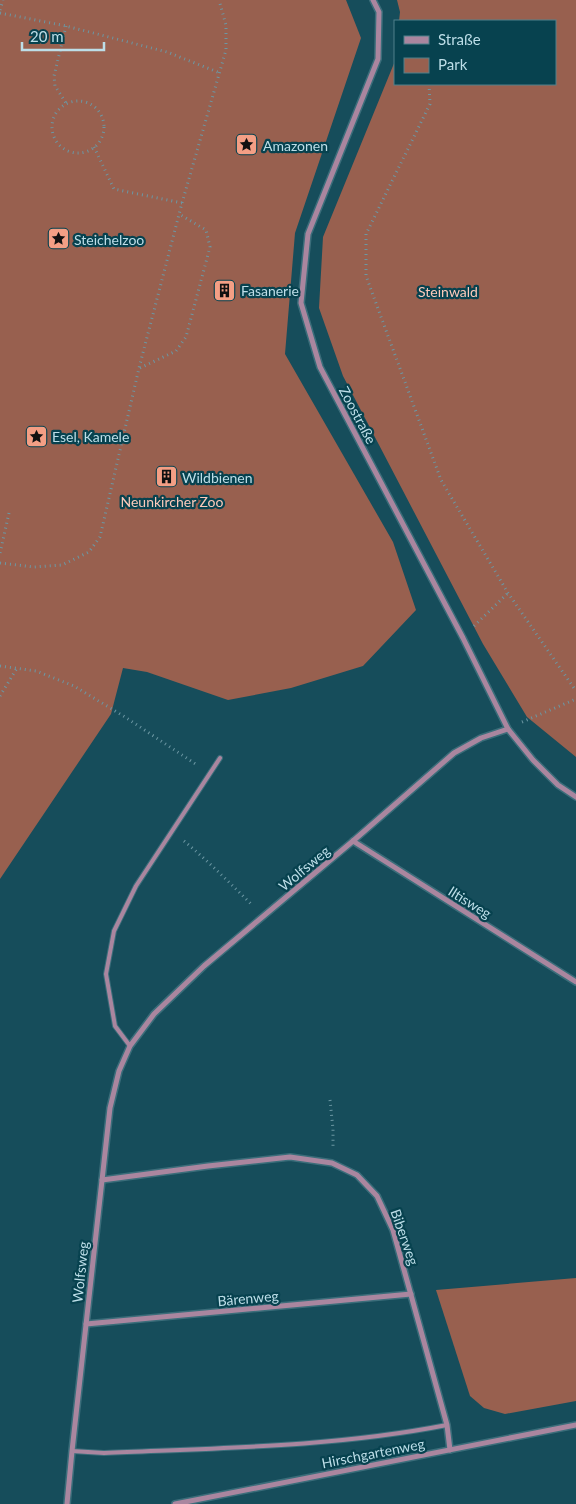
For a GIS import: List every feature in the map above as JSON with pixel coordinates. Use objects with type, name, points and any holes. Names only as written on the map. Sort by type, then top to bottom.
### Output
[{"type":"street","name":"Zoostraße","points":[[373,0],[379,12],[378,59],[308,234],[301,303],[320,367],[463,638],[508,729],[533,760],[576,798]]},
{"type":"street","name":"Wolfsweg","points":[[67,1504],[110,1108],[119,1071],[130,1046],[154,1014],[204,966],[454,753],[481,738],[508,729]]},
{"type":"street","name":"Iltisweg","points":[[353,841],[576,982]]},
{"type":"street","name":"Biberweg","points":[[102,1180],[290,1157],[332,1162],[356,1175],[377,1196],[393,1230],[447,1425],[450,1450]]},
{"type":"street","name":"Bärenweg","points":[[86,1324],[412,1294]]},
{"type":"street","name":"Hirschgartenweg","points":[[175,1504],[576,1426]]},
{"type":"lane","points":[[130,1046],[115,1026],[106,974],[114,931],[136,886],[220,758]]},
{"type":"lane","name":"Hirschgartenweg","points":[[72,1451],[104,1453],[304,1444],[409,1432],[447,1425]]},
{"type":"path","points":[[0,10],[3,0]]},
{"type":"path","points":[[0,563],[34,567],[62,565],[89,552],[100,537],[139,368],[182,203],[226,50],[226,25],[219,0]]},
{"type":"path","points":[[0,13],[66,26],[167,52],[220,73]]},
{"type":"path","points":[[66,26],[54,76],[55,86],[66,103]]},
{"type":"path","points":[[429,85],[430,104],[366,234],[366,276],[442,480],[508,593],[576,692]]},
{"type":"path","points":[[76,100],[88,102],[98,109],[104,126],[103,134],[94,147],[77,153],[69,152],[61,147],[55,140],[52,131],[52,121],[59,108],[66,103],[76,100]]},
{"type":"path","points":[[94,147],[114,189],[182,203]]},
{"type":"path","points":[[139,368],[176,351],[186,337],[210,247],[206,230],[179,214]]},
{"type":"path","points":[[0,553],[9,513]]},
{"type":"path","points":[[463,638],[508,593]]},
{"type":"path","points":[[0,666],[36,671],[74,686],[126,717],[210,774]]},
{"type":"path","points":[[0,696],[16,668]]},
{"type":"path","points":[[508,729],[576,699]]},
{"type":"path","points":[[172,831],[219,872],[262,916]]},
{"type":"path","points":[[330,1100],[333,1128],[332,1162]]},
{"type":"green space","name":"Neunkircher Zoo","points":[[0,0],[346,0],[361,38],[295,233],[285,354],[393,542],[416,610],[363,666],[291,688],[228,700],[147,672],[123,668],[111,714],[0,879]]},
{"type":"green space","name":"Steinwald","points":[[397,0],[576,0],[576,757],[527,717],[483,644],[343,376],[319,308],[323,237],[394,63],[394,85],[556,85],[556,20],[399,20],[400,12]]},
{"type":"green space","points":[[576,1278],[576,1401],[505,1414],[484,1408],[470,1396],[436,1290]]},
{"type":"place","name":"Amazonen","points":[[247,145]]},
{"type":"place","name":"Steichelzoo","points":[[58,239]]},
{"type":"place","name":"Fasanerie","points":[[225,290]]},
{"type":"place","name":"Esel, Kamele","points":[[36,436]]},
{"type":"place","name":"Wildbienen","points":[[166,477]]}]
